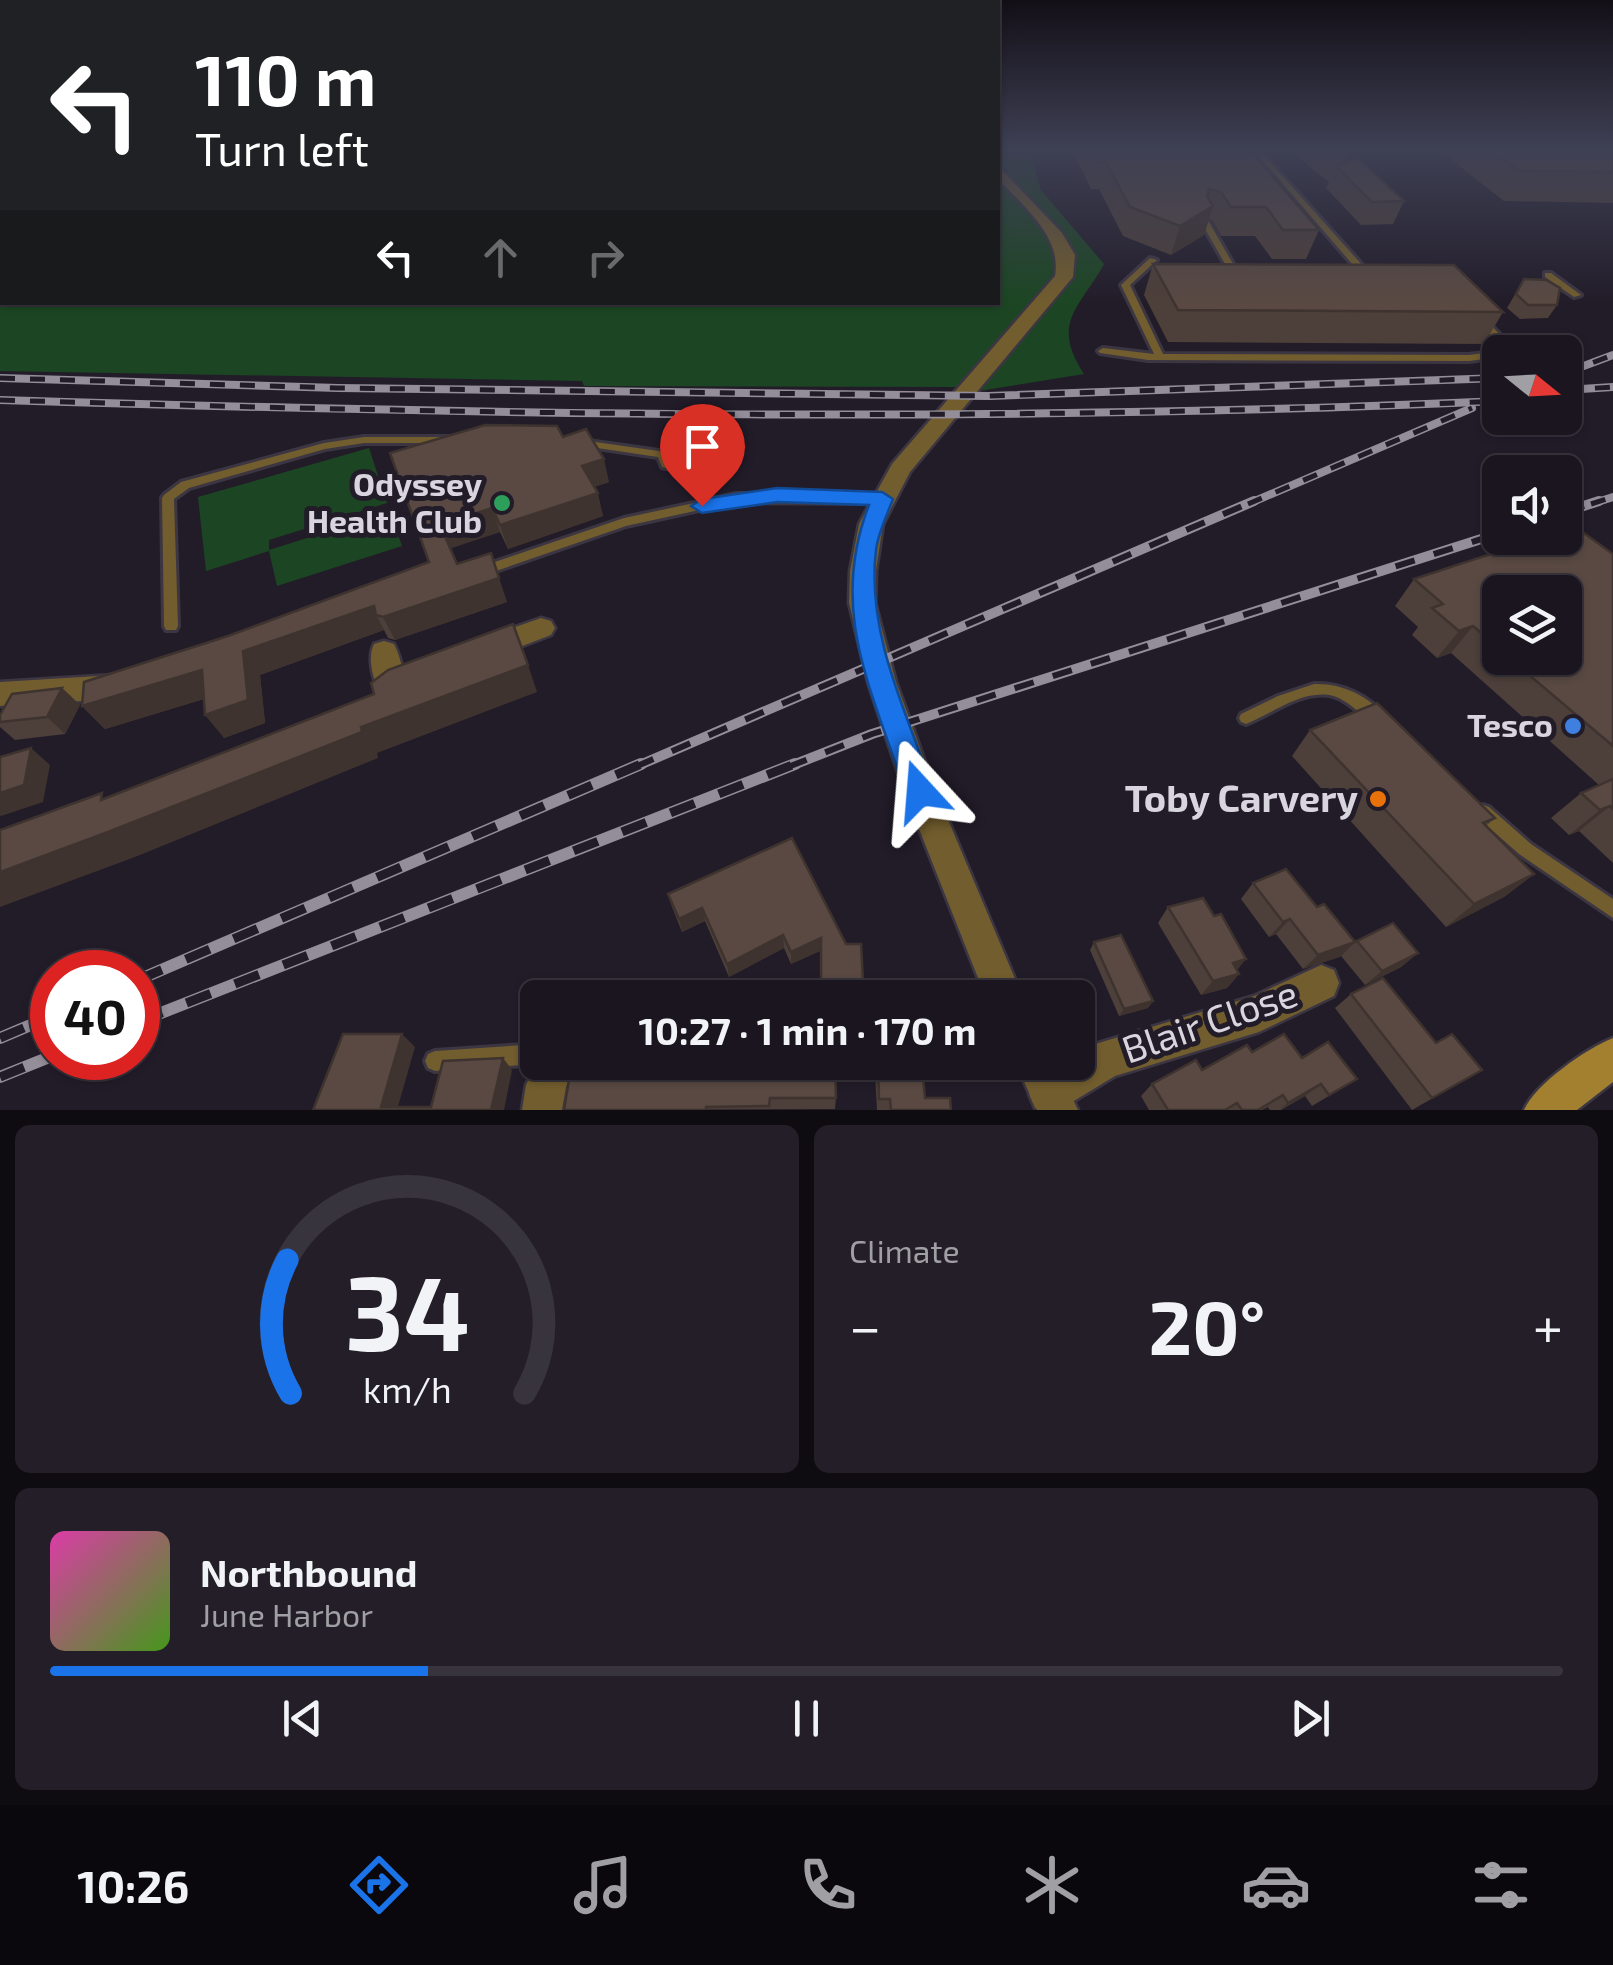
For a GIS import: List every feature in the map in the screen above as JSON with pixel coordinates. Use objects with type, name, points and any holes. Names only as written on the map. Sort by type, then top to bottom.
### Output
[{"type":"main road","points":[[1555,1106],[1613,1057]]},
{"type":"street","points":[[998,980],[920,791],[870,644],[862,603],[864,547],[882,499],[923,440],[1064,277],[1067,254],[1025,201]]},
{"type":"street","points":[[457,660],[542,628]]},
{"type":"street","points":[[384,652],[380,693],[424,672]]},
{"type":"street","points":[[0,726],[11,694],[85,692],[133,681]]},
{"type":"street","name":"Blair Close","points":[[1047,1089],[1106,1059],[1259,1013],[1321,983]]},
{"type":"street","points":[[542,1110],[549,1080]]},
{"type":"lane","points":[[1301,201],[1371,279]]},
{"type":"lane","points":[[1206,222],[1236,276]]},
{"type":"lane","points":[[1153,260],[1125,285],[1160,356]]},
{"type":"lane","points":[[1548,275],[1577,295]]},
{"type":"lane","points":[[1468,307],[1495,335]]},
{"type":"lane","points":[[1103,352],[1160,356],[1482,356]]},
{"type":"lane","points":[[171,626],[168,498],[185,485],[324,446],[364,440],[468,440]]},
{"type":"lane","points":[[568,442],[662,454],[666,464]]},
{"type":"lane","points":[[496,566],[624,522],[736,498],[882,499]]},
{"type":"lane","points":[[1246,718],[1313,686],[1336,688],[1366,706],[1392,729]]},
{"type":"lane","points":[[1464,795],[1525,849],[1613,909]]},
{"type":"lane","points":[[435,1061],[520,1055]]},
{"type":"green space","points":[[1000,201],[1022,201],[1030,209],[1048,234],[1057,261],[1056,276],[959,387],[584,386],[582,381],[0,371],[0,305],[1000,305]]},
{"type":"green space","points":[[1033,201],[1050,201],[1104,264],[1078,304],[1069,328],[1069,341],[1084,374],[979,391],[1072,277],[1075,257]]},
{"type":"green space","points":[[369,448],[387,503],[269,540],[269,550],[390,512],[402,546],[277,586],[269,551],[206,571],[198,497]]},
{"type":"building","points":[[1127,201],[1210,201],[1213,206],[1180,226],[1130,207]]},
{"type":"building","points":[[1227,201],[1294,201],[1319,230],[1283,230],[1266,207],[1231,207]]},
{"type":"building","points":[[1153,264],[1454,265],[1503,312],[1178,310]]},
{"type":"building","points":[[1524,279],[1546,280],[1560,288],[1557,305],[1528,305],[1516,294]]},
{"type":"building","points":[[485,425],[557,426],[563,437],[586,429],[604,459],[582,466],[598,493],[500,525],[492,508],[440,525],[457,564],[491,553],[499,578],[383,617],[376,615],[374,606],[243,651],[248,700],[205,715],[202,670],[82,706],[84,682],[228,636],[429,562],[390,453]]},
{"type":"building","points":[[1582,532],[1613,554],[1613,746],[1529,675],[1582,675],[1582,575],[1482,575],[1482,634],[1473,626],[1459,631],[1432,608],[1443,604],[1414,579],[1488,555],[1582,555]]},
{"type":"building","points":[[513,624],[528,665],[361,727],[362,732],[0,872],[0,830],[102,793],[101,800],[374,694],[371,683],[388,670]]},
{"type":"building","points":[[62,688],[47,717],[0,722],[12,694]]},
{"type":"building","points":[[1377,703],[1495,818],[1483,823],[1534,874],[1474,904],[1310,730]]},
{"type":"building","points":[[31,748],[24,785],[0,793],[0,757]]},
{"type":"building","points":[[1613,779],[1613,809],[1610,806],[1600,810],[1581,793]]},
{"type":"building","points":[[792,838],[846,944],[861,944],[863,980],[821,980],[821,938],[791,952],[783,935],[727,964],[702,908],[679,919],[668,894]]},
{"type":"building","points":[[1286,869],[1317,907],[1324,904],[1355,942],[1318,955],[1290,919],[1283,922],[1253,883]]},
{"type":"building","points":[[1203,898],[1214,916],[1221,914],[1246,959],[1233,963],[1239,974],[1213,981],[1168,907]]},
{"type":"building","points":[[1393,923],[1418,953],[1382,971],[1357,941]]},
{"type":"building","points":[[1121,935],[1153,1001],[1124,1009],[1094,942]]},
{"type":"building","points":[[1383,978],[1436,1043],[1452,1034],[1482,1070],[1432,1098],[1351,994]]},
{"type":"building","points":[[343,1034],[402,1034],[381,1107],[431,1107],[443,1061],[503,1058],[491,1110],[313,1110]]},
{"type":"building","points":[[1284,1034],[1302,1058],[1328,1042],[1357,1079],[1329,1095],[1321,1084],[1288,1103],[1283,1095],[1258,1110],[1242,1110],[1237,1103],[1225,1110],[1168,1110],[1152,1084],[1196,1060],[1202,1070],[1247,1045],[1252,1052]]},
{"type":"building","points":[[569,1080],[836,1080],[836,1098],[770,1098],[769,1106],[564,1110]]},
{"type":"building","points":[[878,1080],[923,1080],[925,1098],[950,1098],[951,1110],[891,1110],[890,1099],[879,1099]]},
{"type":"railway","points":[[1582,367],[1613,355]]},
{"type":"railway","points":[[0,378],[338,388],[989,396],[1482,379]]},
{"type":"railway","points":[[1582,389],[1613,387]]},
{"type":"railway","points":[[0,400],[750,414],[1125,412],[1482,402]]},
{"type":"railway","points":[[1248,504],[1472,408]]},
{"type":"railway","points":[[1591,504],[1613,497]]},
{"type":"railway","points":[[635,767],[1254,501]]},
{"type":"railway","points":[[1582,506],[1599,501]]},
{"type":"railway","points":[[788,767],[872,734],[1482,539]]},
{"type":"railway","points":[[160,971],[641,764]]},
{"type":"railway","points":[[160,1013],[795,764]]},
{"type":"railway","points":[[0,1038],[30,1025]]},
{"type":"railway","points":[[0,1077],[30,1065]]},
{"type":"place","name":"Odyssey Health Club","points":[[502,503]]},
{"type":"place","name":"Tesco","points":[[1573,726]]},
{"type":"place","name":"Toby Carvery","points":[[1378,799]]},
{"type":"route","points":[[702,506],[777,495],[882,499],[864,547],[862,603],[870,644],[920,791]]}]
